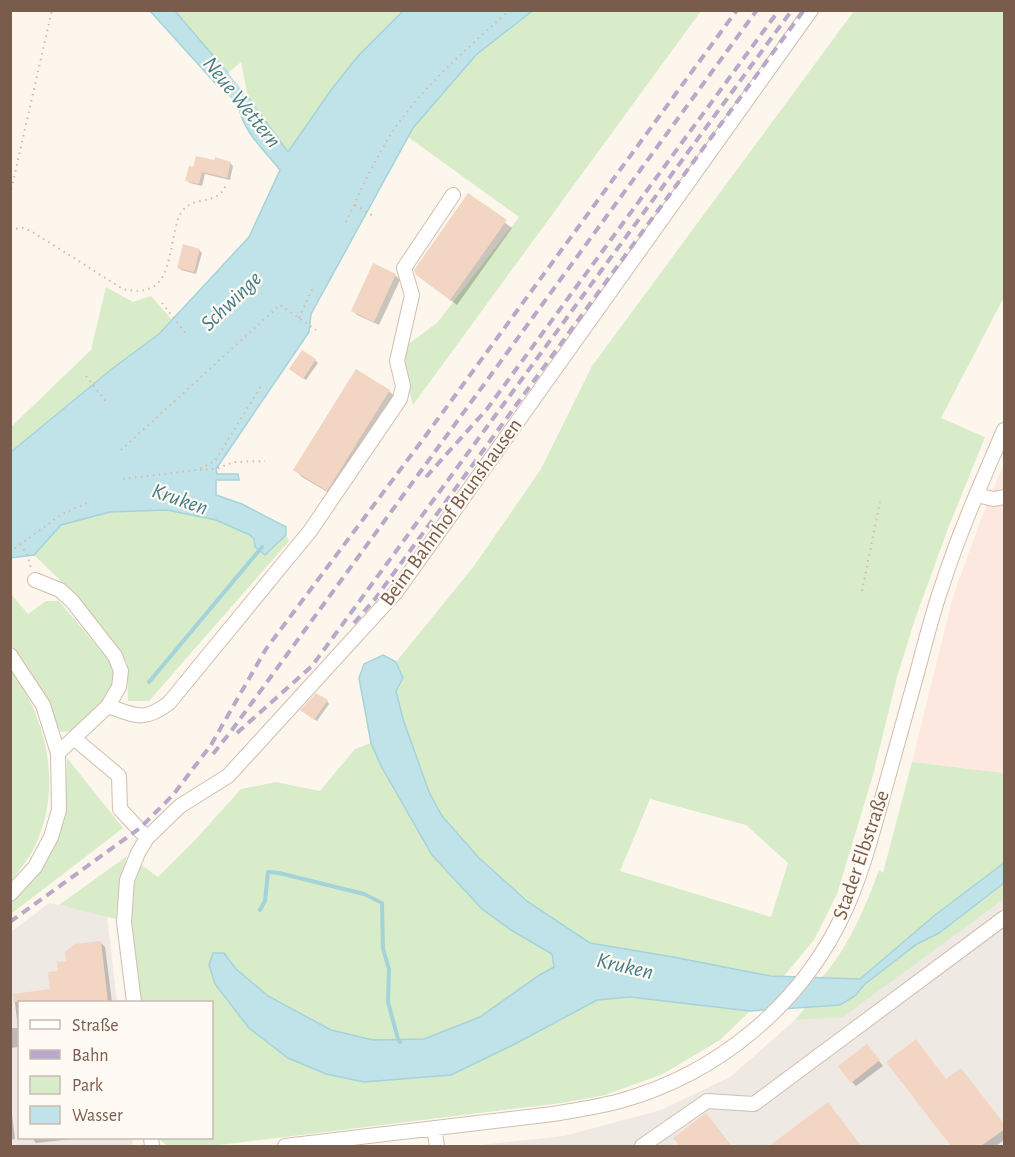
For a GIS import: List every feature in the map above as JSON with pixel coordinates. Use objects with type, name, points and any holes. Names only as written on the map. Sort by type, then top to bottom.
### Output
[{"type":"street","name":"Beim Bahnhof Brunshausen","points":[[134,1001],[124,922],[127,880],[147,838],[180,806],[228,776],[396,592],[811,10]]},
{"type":"street","points":[[108,706],[138,716],[154,714],[169,703],[310,531],[400,399],[403,386],[397,361],[412,295],[404,268],[453,195]]},
{"type":"street","name":"Stader Elbstraße","points":[[285,1146],[592,1108],[652,1089],[704,1065],[734,1047],[768,1018],[808,974],[843,915],[858,878],[942,585],[976,495],[1005,430]]},
{"type":"street","points":[[976,495],[994,499],[1005,497]]},
{"type":"street","points":[[35,580],[60,590],[72,601],[115,656],[121,671],[119,687],[108,706],[58,753]]},
{"type":"street","points":[[10,655],[43,705],[58,753],[59,810],[51,837],[35,867],[10,894]]},
{"type":"street","points":[[75,739],[119,776],[120,809],[147,838]]},
{"type":"street","points":[[642,1146],[707,1101],[754,1104],[1005,918]]},
{"type":"street","points":[[434,1128],[437,1146]]},
{"type":"path","points":[[10,195],[52,10]]},
{"type":"path","points":[[346,222],[399,123],[459,56],[510,10]]},
{"type":"path","points":[[10,229],[23,228],[31,231],[123,289],[136,292],[147,291],[158,285],[164,274],[179,218],[184,209],[191,204],[217,196],[223,192],[226,184]]},
{"type":"path","points":[[354,204],[373,216]]},
{"type":"path","points":[[299,318],[314,285]]},
{"type":"path","points":[[162,303],[188,335]]},
{"type":"path","points":[[121,450],[280,305],[316,330]]},
{"type":"path","points":[[86,376],[107,403]]},
{"type":"path","points":[[197,470],[215,461],[261,386]]},
{"type":"path","points":[[123,479],[216,469],[234,462],[265,461]]},
{"type":"path","points":[[862,591],[880,502]]},
{"type":"path","points":[[10,552],[62,514],[87,503]]},
{"type":"path","points":[[20,544],[27,556]]},
{"type":"shaded area","points":[[1004,464],[1004,773],[912,762],[953,597]]},
{"type":"shaded area","points":[[1004,899],[1004,1146],[472,1146],[564,1136],[661,1110],[730,1077],[795,1020],[843,1016]]},
{"type":"shaded area","points":[[49,903],[107,916],[117,1001],[18,1001],[18,1139],[132,1139],[133,1146],[11,1146],[11,932]]},
{"type":"green space","points":[[175,11],[404,11],[359,55],[331,90],[288,152],[248,97],[241,62],[228,73]]},
{"type":"green space","points":[[532,11],[701,11],[413,405],[403,367],[407,345],[437,323],[519,217],[408,137],[413,128],[476,55]]},
{"type":"green space","points":[[854,11],[1004,11],[1004,297],[941,418],[985,437],[915,619],[897,677],[873,775],[837,894],[814,940],[784,976],[771,976],[590,943],[528,902],[479,858],[442,816],[429,792],[403,719],[396,691],[403,678],[396,662],[474,566],[541,469],[592,366]],"holes":[[[650,799],[746,825],[788,863],[771,917],[620,871]]]},
{"type":"green space","points":[[106,287],[133,302],[151,296],[172,320],[159,334],[113,368],[11,452],[11,427],[91,350]]},
{"type":"green space","points":[[167,510],[216,520],[250,535],[265,555],[286,535],[289,541],[149,701],[128,701],[127,662],[58,578],[34,555],[61,525],[110,512]]},
{"type":"green space","points":[[10,593],[28,614],[46,601],[59,601],[110,662],[114,675],[110,693],[75,731],[61,732],[24,662],[11,647]]},
{"type":"green space","points":[[10,669],[23,688],[42,732],[49,779],[48,803],[43,826],[32,852],[11,882]]},
{"type":"green space","points":[[371,743],[381,766],[552,954],[554,967],[480,1017],[424,1039],[373,1040],[331,1030],[268,996],[236,969],[224,953],[209,965],[215,984],[249,1028],[288,1058],[326,1074],[515,1044],[597,1000],[630,997],[750,1011],[720,1040],[663,1074],[605,1095],[562,1103],[211,1146],[167,1146],[159,1139],[213,1139],[213,1001],[140,1001],[130,916],[132,885],[140,864],[158,877],[241,789],[276,782],[320,791],[355,749]]},
{"type":"green space","points":[[67,758],[123,828],[11,914],[11,901],[34,878],[53,849],[62,821]]},
{"type":"green space","points":[[912,762],[1004,773],[1004,863],[935,915],[861,979],[822,977],[847,941],[879,870],[883,873]]},
{"type":"green space","points":[[127,856],[121,877],[116,919],[59,905]]},
{"type":"green space","points":[[1004,883],[1004,899],[843,1017],[795,1020],[806,1007],[840,1005],[855,997],[865,984],[917,944],[939,933]]},
{"type":"water","points":[[404,10],[532,11],[476,55],[413,128],[311,314],[309,332],[216,469],[217,474],[238,474],[239,480],[216,480],[216,495],[242,504],[286,527],[286,535],[265,555],[255,547],[254,539],[250,535],[216,520],[167,510],[110,512],[61,525],[34,555],[11,558],[11,452],[113,368],[159,334],[249,237],[280,170],[249,132],[239,105],[248,97],[288,152],[331,90],[359,55]]},
{"type":"water","points":[[150,11],[175,11],[228,73],[216,84]]},
{"type":"water","name":"Kruken","points":[[383,655],[396,662],[403,678],[396,691],[403,719],[429,792],[442,816],[479,858],[528,902],[590,943],[771,976],[860,979],[935,915],[1004,863],[1004,883],[939,933],[917,944],[865,984],[855,996],[840,1005],[750,1011],[630,997],[597,1000],[451,1075],[364,1082],[326,1074],[288,1058],[249,1028],[215,984],[209,965],[213,953],[224,953],[236,969],[268,996],[331,1030],[373,1040],[424,1039],[480,1017],[554,967],[552,954],[511,930],[482,909],[432,855],[381,766],[371,743],[359,678],[364,664]]},
{"type":"building","points":[[196,156],[214,160],[215,157],[231,162],[227,178],[202,172],[199,184],[185,181],[189,166],[193,167]]},
{"type":"building","points":[[468,193],[507,220],[450,300],[416,275],[414,270]]},
{"type":"building","points":[[183,244],[200,249],[194,272],[177,268]]},
{"type":"building","points":[[373,263],[396,274],[374,322],[351,311]]},
{"type":"building","points":[[302,350],[316,359],[303,379],[289,369]]},
{"type":"building","points":[[356,369],[390,390],[327,491],[293,470]]},
{"type":"building","points":[[316,693],[328,700],[314,720],[300,710]]},
{"type":"building","points":[[101,941],[108,1001],[14,1002],[13,994],[50,989],[48,972],[58,971],[57,962],[66,961],[65,952],[75,944]]},
{"type":"building","points":[[916,1039],[946,1079],[961,1068],[1005,1125],[1005,1129],[981,1146],[951,1146],[886,1062]]},
{"type":"building","points":[[867,1044],[880,1060],[851,1083],[838,1066]]},
{"type":"building","points":[[828,1102],[861,1146],[769,1146]]},
{"type":"building","points":[[706,1113],[731,1146],[680,1146],[673,1138]]},
{"type":"waterway","name":"Neue Wettern","points":[[211,63],[254,116]]},
{"type":"waterway","points":[[149,682],[262,547]]},
{"type":"waterway","points":[[260,910],[265,901],[268,872],[364,894],[382,903],[383,949],[389,969],[388,1002],[400,1042]]},
{"type":"railway","points":[[10,922],[140,828],[173,795],[211,745],[266,649],[424,438],[737,10]]},
{"type":"railway","points":[[213,754],[757,10]]},
{"type":"railway","points":[[426,477],[487,409],[779,10]]},
{"type":"railway","points":[[237,733],[312,666],[792,10]]},
{"type":"railway","points":[[354,623],[375,599],[804,10]]},
{"type":"water label","name":"Schwinge","points":[[231,301]]}]
